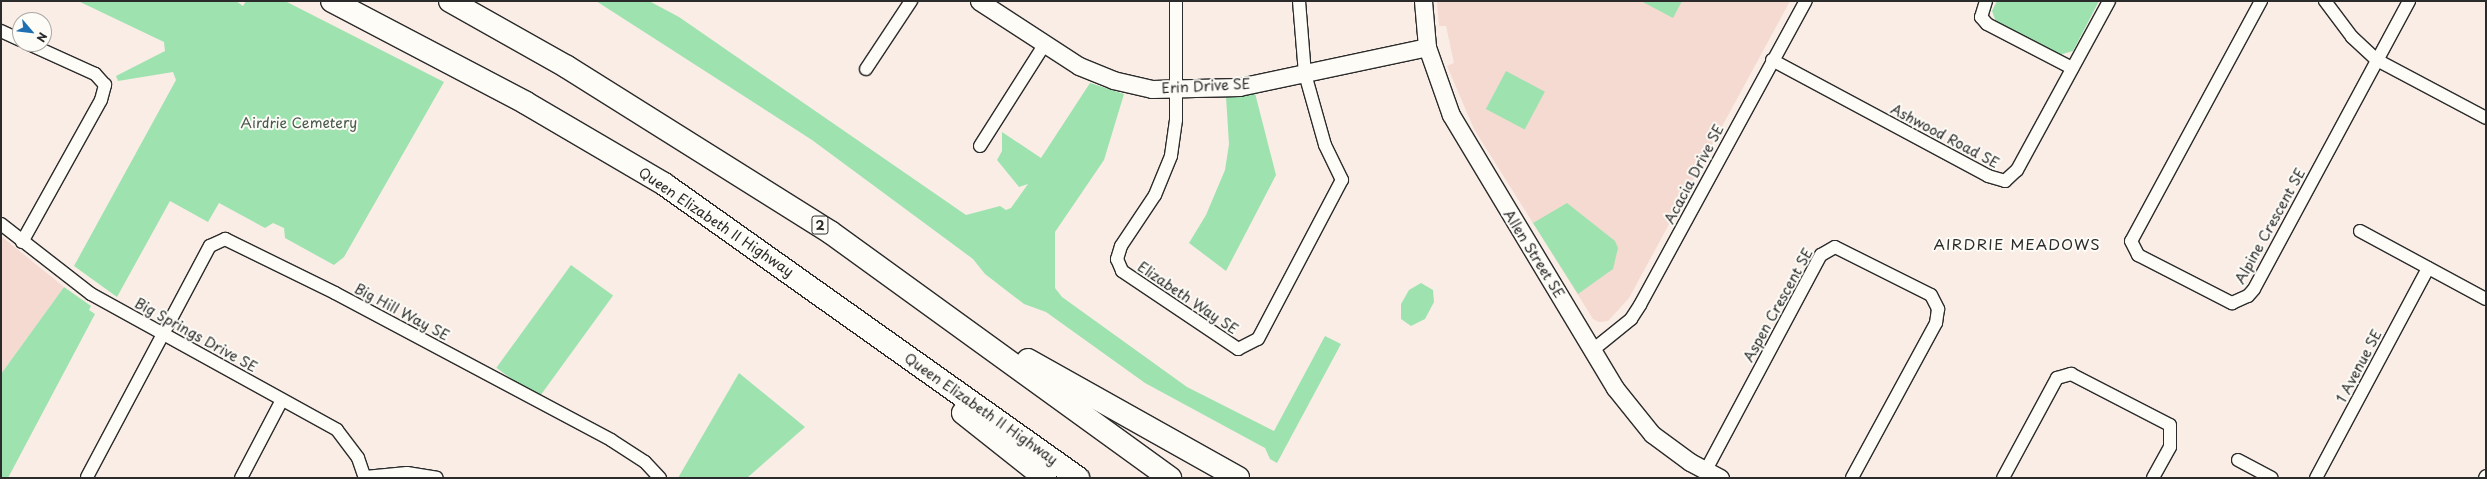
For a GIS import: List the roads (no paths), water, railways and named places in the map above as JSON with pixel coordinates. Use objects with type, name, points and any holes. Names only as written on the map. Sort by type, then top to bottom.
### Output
[{"type":"highway","name":"Queen Elizabeth II Highway","points":[[332,1],[526,103],[664,184],[1078,478]]},
{"type":"highway","name":"2","points":[[450,1],[706,151],[830,232],[1170,478]]},
{"type":"highway","points":[[946,315],[1238,478]]},
{"type":"highway","points":[[881,338],[924,383],[1045,478]]},
{"type":"street","points":[[866,69],[911,1]]},
{"type":"street","name":"Erin Drive SE","points":[[979,1],[1044,45],[1113,80],[1176,90],[1239,87],[1427,47]]},
{"type":"street","points":[[1176,1],[1176,90]]},
{"type":"street","points":[[1299,1],[1305,74]]},
{"type":"street","name":"Allen Street SE","points":[[1423,1],[1427,47],[1440,89],[1470,151],[1594,349],[1631,412],[1672,451],[1713,474]]},
{"type":"street","name":"Acacia Drive SE","points":[[1594,349],[1631,319],[1640,305],[1772,60],[1806,1]]},
{"type":"street","points":[[1986,1],[1981,17],[1987,24],[2072,68]]},
{"type":"street","name":"Ashwood Road SE","points":[[1772,60],[1988,176],[2005,181],[2017,170],[2109,1]]},
{"type":"street","name":"Alpine Crescent SE","points":[[2261,1],[2132,235],[2138,255],[2224,302],[2240,301],[2254,289],[2409,1]]},
{"type":"street","points":[[2325,1],[2352,37],[2377,60],[2486,118]]},
{"type":"street","points":[[1,31],[12,36]]},
{"type":"street","points":[[980,146],[1044,45]]},
{"type":"street","points":[[22,242],[101,100],[105,85],[95,74],[47,52]]},
{"type":"street","name":"Elizabeth Way SE","points":[[1176,90],[1176,127],[1164,175],[1117,259],[1122,271],[1238,349],[1258,338],[1341,186],[1340,171],[1325,145],[1305,74]]},
{"type":"street","name":"Big Springs Drive SE","points":[[1,224],[22,242],[91,294],[337,430],[358,458],[365,478]]},
{"type":"street","points":[[2360,232],[2486,299]]},
{"type":"street","name":"Big Hill Way SE","points":[[87,477],[210,246],[218,240],[230,239],[631,451],[660,478]]},
{"type":"street","name":"Aspen Crescent SE","points":[[1713,474],[1821,255],[1835,247],[1931,295],[1938,309],[1936,323],[1852,478]]},
{"type":"street","name":"1 Avenue SE","points":[[2316,478],[2428,268]]},
{"type":"street","points":[[2004,478],[2057,378],[2071,374],[2170,425],[2170,447],[2153,478]]},
{"type":"street","points":[[241,478],[282,400]]},
{"type":"street","points":[[2238,460],[2272,478]]},
{"type":"street","points":[[365,478],[407,473],[437,478]]},
{"type":"district","name":"AIRDRIE MEADOWS","points":[[2017,244]]},
{"type":"park label","name":"Airdrie Cemetery","points":[[299,123]]}]
